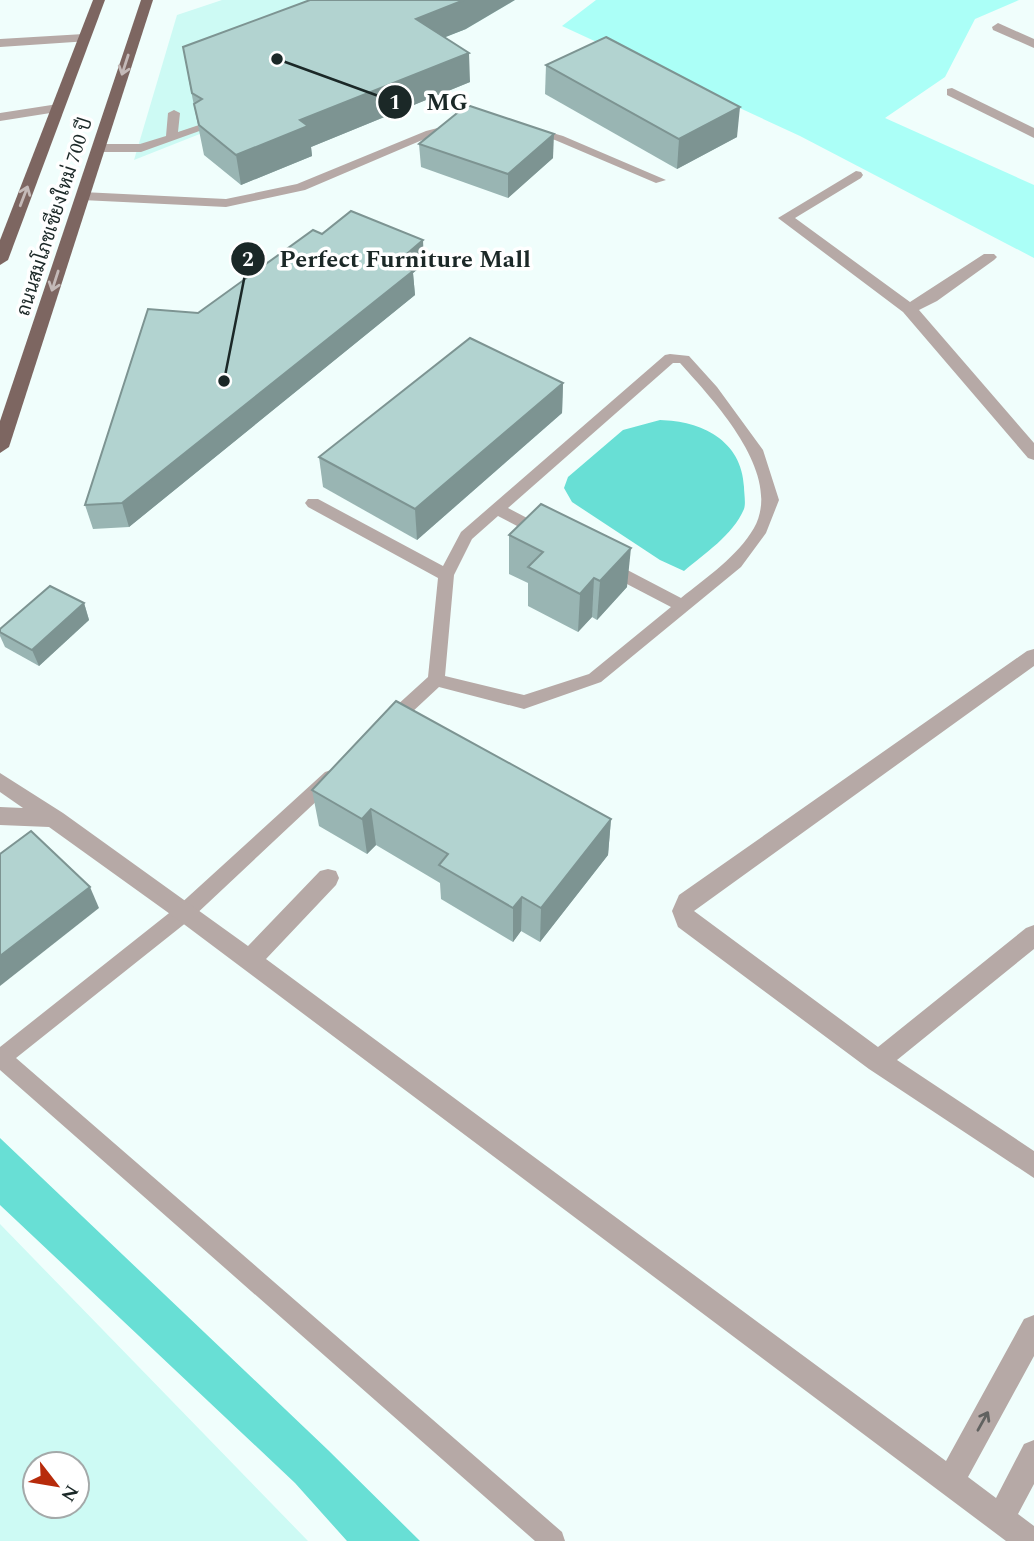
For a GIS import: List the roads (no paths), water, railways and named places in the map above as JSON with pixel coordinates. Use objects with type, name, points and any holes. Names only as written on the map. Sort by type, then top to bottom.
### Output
[{"type":"main road","name":"ถนนสมโภชเชียงใหม่ 700 ปี","points":[[0,260],[99,0]]},
{"type":"main road","name":"ถนนสมโภชเชียงใหม่ 700 ปี","points":[[0,447],[147,0]]},
{"type":"street","points":[[998,27],[1034,44]]},
{"type":"street","points":[[0,43],[85,38]]},
{"type":"street","points":[[952,92],[1034,134]]},
{"type":"street","points":[[0,117],[58,108]]},
{"type":"street","points":[[856,175],[785,218],[909,309],[1028,435],[1034,454]]},
{"type":"street","points":[[909,309],[931,298],[989,257]]},
{"type":"street","points":[[1034,656],[687,902],[683,911],[686,920],[878,1061],[1034,1166]]},
{"type":"street","points":[[0,781],[186,912],[1030,1541]]},
{"type":"street","points":[[0,816],[57,820]]},
{"type":"street","points":[[249,961],[328,878]]},
{"type":"street","points":[[878,1061],[1034,935]]},
{"type":"street","points":[[950,1481],[1034,1329]]},
{"type":"street","points":[[1000,1519],[1034,1454]]},
{"type":"lane","points":[[172,138],[174,113]]},
{"type":"lane","points":[[82,197],[226,204],[301,187],[429,133],[473,122]]},
{"type":"lane","points":[[522,128],[559,138],[660,180]]},
{"type":"lane","points":[[98,148],[141,148],[199,129]]},
{"type":"lane","points":[[380,731],[436,680],[446,575],[466,536],[670,358],[684,359],[712,390],[756,450],[771,500],[761,529],[735,563],[595,678],[524,702],[436,680]]},
{"type":"lane","points":[[313,503],[446,575]]},
{"type":"lane","points":[[497,509],[559,541]]},
{"type":"lane","points":[[596,561],[682,606]]},
{"type":"lane","points":[[339,769],[186,912],[1,1058],[552,1541]]},
{"type":"place","name":"MG","points":[[277,59]]},
{"type":"place","name":"Perfect Furniture Mall","points":[[224,381]]}]
